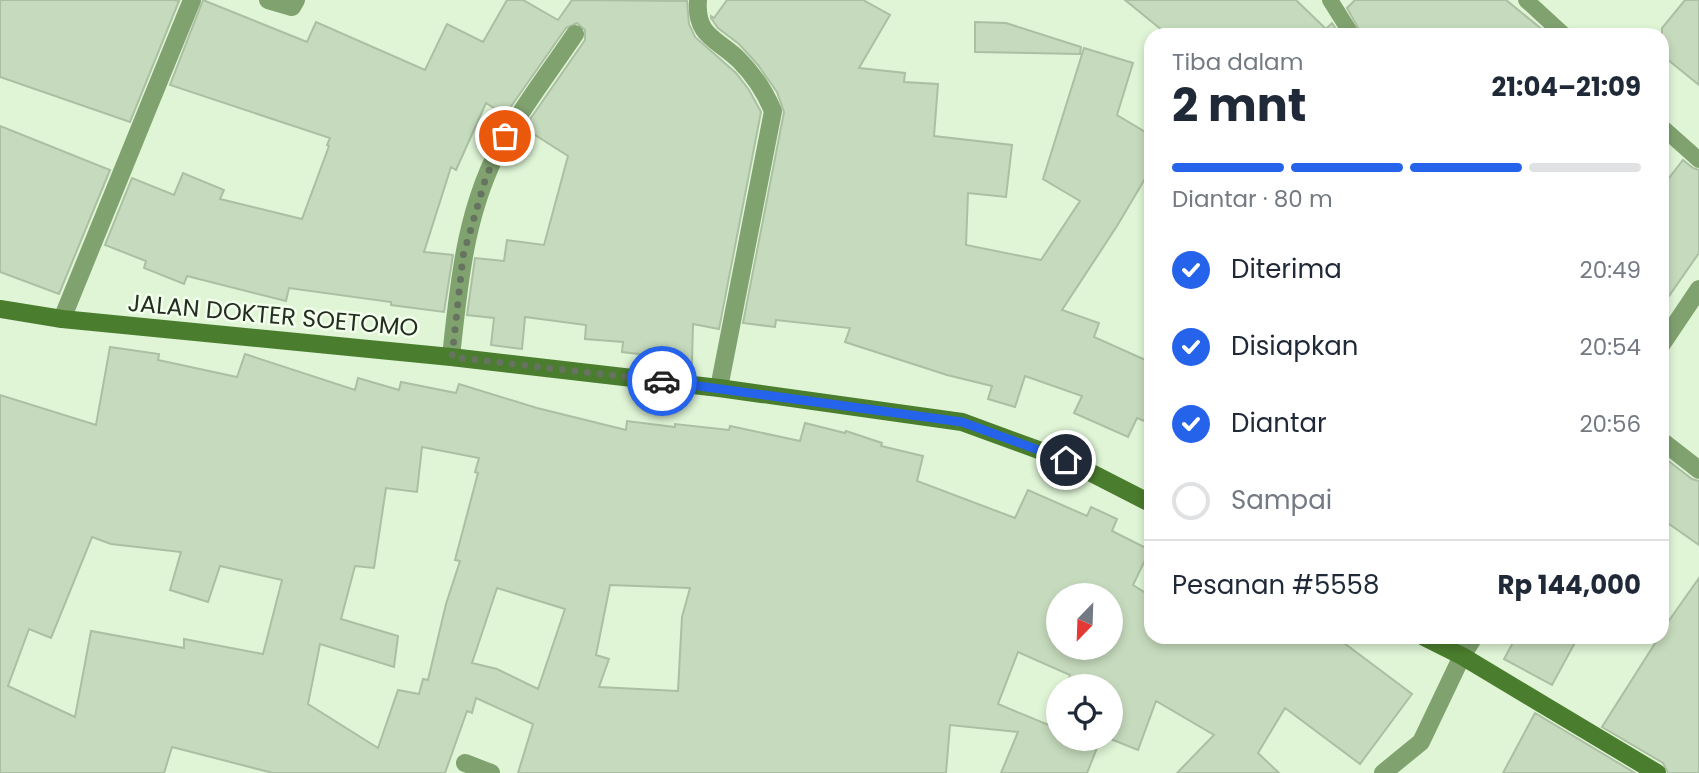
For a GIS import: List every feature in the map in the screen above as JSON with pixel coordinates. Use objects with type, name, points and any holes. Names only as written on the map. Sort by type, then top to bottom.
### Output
[{"type":"street","points":[[61,319],[192,0]]},
{"type":"street","points":[[268,0],[292,7],[296,0]]},
{"type":"street","points":[[698,0],[697,11],[707,36],[739,60],[765,92],[773,111],[719,388]]},
{"type":"street","points":[[452,357],[463,256],[486,177],[505,136],[575,34]]},
{"type":"street","points":[[1669,334],[1699,289]]},
{"type":"street","name":"JALAN DOKTER SOETOMO","points":[[0,309],[61,319],[452,357],[719,388],[962,422],[1066,460],[1144,500]]},
{"type":"street","points":[[1669,446],[1699,470]]},
{"type":"street","points":[[1437,644],[1462,656],[1657,773]]},
{"type":"street","points":[[1383,773],[1421,742],[1470,644]]},
{"type":"street","points":[[465,762],[491,773]]},
{"type":"lane","points":[[1330,0],[1348,28]]},
{"type":"lane","points":[[1526,0],[1556,28]]},
{"type":"lane","points":[[1669,133],[1699,160]]},
{"type":"building","points":[[0,0],[179,1],[130,122],[0,77]]},
{"type":"building","points":[[203,0],[307,42],[316,22],[425,70],[447,24],[483,42],[507,0],[523,0],[558,20],[572,0],[687,1],[689,24],[695,37],[736,73],[761,112],[719,329],[693,324],[692,363],[657,361],[657,356],[622,352],[623,342],[585,339],[586,325],[525,317],[522,349],[491,345],[494,318],[467,315],[475,258],[504,261],[507,240],[544,245],[568,156],[524,128],[585,40],[585,30],[577,23],[566,28],[505,115],[486,103],[456,170],[451,167],[424,252],[453,255],[444,312],[289,288],[286,301],[187,276],[184,284],[144,268],[146,261],[105,245],[132,178],[174,195],[183,173],[224,190],[220,199],[302,219],[330,138],[170,85]]},
{"type":"building","points":[[727,0],[863,0],[890,15],[859,68],[905,73],[904,82],[938,84],[934,136],[1012,145],[1006,197],[968,193],[966,245],[1041,260],[1080,201],[1043,179],[1084,48],[1133,63],[1117,115],[1144,131],[1144,180],[1062,310],[1099,323],[1094,337],[1144,359],[1144,421],[1137,418],[1128,437],[1074,413],[1082,396],[1025,376],[1015,407],[988,399],[992,386],[947,375],[845,342],[850,328],[776,320],[775,327],[743,323],[784,112],[777,92],[758,65],[739,44],[718,28],[711,16],[714,18]]},
{"type":"building","points":[[1125,0],[1296,0],[1325,28],[1159,28]]},
{"type":"building","points":[[1355,0],[1506,0],[1540,28],[1358,28],[1347,8]]},
{"type":"building","points":[[1685,0],[1699,0],[1699,85],[1669,61],[1669,28],[1662,28]]},
{"type":"building","points":[[975,22],[1006,23],[1081,47],[1080,54],[975,52]]},
{"type":"building","points":[[0,126],[110,170],[59,294],[0,272]]},
{"type":"building","points":[[1683,160],[1699,170],[1699,253],[1669,296],[1669,178]]},
{"type":"building","points":[[110,347],[159,354],[158,360],[237,377],[245,354],[355,390],[358,378],[399,390],[401,382],[456,393],[459,384],[537,408],[626,430],[627,421],[729,430],[730,426],[800,441],[805,423],[845,433],[846,431],[882,443],[881,446],[923,456],[917,481],[1015,518],[1028,490],[1087,516],[1091,507],[1117,519],[1112,531],[1144,547],[1144,562],[1133,585],[1144,592],[1144,644],[1345,644],[1412,694],[1360,764],[1285,708],[1258,753],[1279,773],[1177,773],[1214,735],[1156,701],[1138,750],[1123,744],[1123,674],[1068,674],[1018,652],[998,704],[1046,724],[1046,751],[1096,751],[1087,773],[1001,773],[1018,732],[950,725],[946,773],[518,773],[533,724],[476,698],[472,713],[467,711],[445,773],[273,773],[172,747],[164,773],[0,773],[0,395],[96,425]],"holes":[[[422,447],[479,458],[475,472],[478,473],[455,560],[460,561],[446,604],[428,680],[423,679],[419,694],[398,690],[378,748],[308,704],[320,644],[394,667],[398,636],[341,619],[355,566],[374,568],[386,488],[417,492]],[[92,537],[111,544],[181,552],[170,590],[208,602],[220,566],[282,580],[263,654],[184,639],[184,648],[91,631],[75,717],[8,686],[29,629],[51,638]],[[610,585],[690,588],[682,617],[678,691],[599,687],[609,659],[596,655]],[[497,588],[565,609],[538,689],[497,669],[472,663]]]},
{"type":"building","points":[[1669,461],[1692,479],[1699,481],[1699,545],[1669,524]]},
{"type":"building","points":[[1699,578],[1699,773],[1668,773],[1663,763],[1602,727],[1655,644],[1669,644],[1669,621]]},
{"type":"building","points":[[1512,644],[1574,644],[1552,685],[1504,659]]},
{"type":"building","points":[[1535,713],[1635,773],[1503,773]]},
{"type":"way so far","points":[[505,136],[486,177],[463,256],[452,357],[662,381]]},
{"type":"route","points":[[662,381],[962,422],[1066,460]]}]
